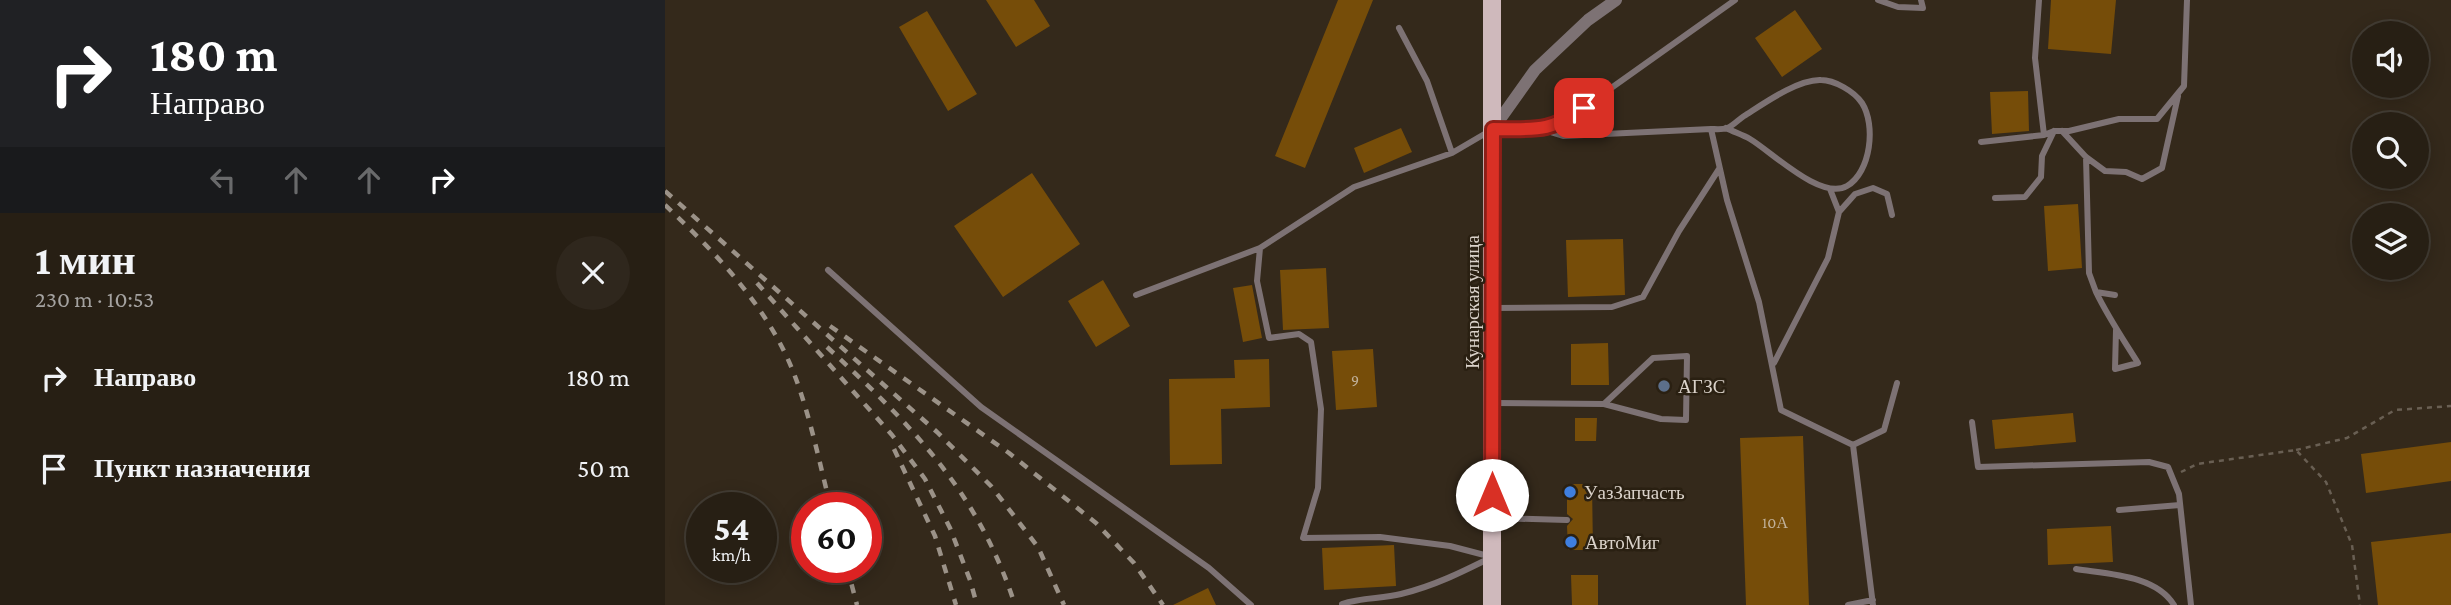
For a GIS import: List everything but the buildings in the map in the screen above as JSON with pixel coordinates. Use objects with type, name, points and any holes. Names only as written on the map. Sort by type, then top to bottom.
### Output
[{"type":"main road","name":"Кунарская улица","points":[[1492,0],[1492,605]]},
{"type":"street","points":[[1493,129],[1535,70],[1588,20],[1616,0]]},
{"type":"lane","points":[[1136,295],[1260,248],[1355,187],[1452,153],[1493,129],[1542,129],[1562,123],[1735,0]]},
{"type":"lane","points":[[1878,0],[1898,7],[1923,8],[1921,0]]},
{"type":"lane","points":[[2039,0],[2035,58],[2044,135]]},
{"type":"lane","points":[[1981,142],[2044,135],[2119,119],[2157,119],[2184,86],[2187,0]]},
{"type":"lane","points":[[1399,28],[1427,81],[1452,153]]},
{"type":"lane","points":[[1542,129],[1563,136],[1726,128],[1798,85],[1822,79],[1838,84],[1861,102],[1868,120],[1866,160],[1857,178],[1846,187],[1830,189],[1816,184],[1750,139],[1726,128]]},
{"type":"lane","points":[[2058,131],[2105,171],[2126,172],[2142,179],[2162,168],[2179,92]]},
{"type":"lane","points":[[1711,129],[1727,200],[1759,302],[1781,410],[1853,445]]},
{"type":"lane","points":[[1995,198],[2025,197],[2041,177],[2042,156],[2058,131]]},
{"type":"lane","points":[[2086,157],[2089,273],[2116,330],[2137,363],[2115,369],[2116,330]]},
{"type":"lane","points":[[1493,309],[1612,307],[1643,297],[1679,231],[1719,169]]},
{"type":"lane","points":[[1846,187],[1855,194]]},
{"type":"lane","points":[[1773,365],[1828,258],[1839,212],[1855,194],[1873,188],[1887,194],[1892,215]]},
{"type":"lane","points":[[1830,189],[1839,212]]},
{"type":"lane","points":[[1260,248],[1257,281],[1269,338],[1299,334],[1311,342],[1321,410],[1318,488],[1303,538],[1380,537],[1450,546],[1492,557]]},
{"type":"lane","points":[[828,270],[981,407],[1209,568],[1251,605]]},
{"type":"lane","points":[[2096,292],[2115,295]]},
{"type":"lane","points":[[1492,402],[1604,404],[1661,419],[1686,420],[1687,356],[1653,358],[1604,404]]},
{"type":"lane","points":[[1853,445],[1884,430],[1896,383]]},
{"type":"lane","points":[[1972,422],[1977,467],[2149,463],[2168,467],[2179,494],[2191,605]]},
{"type":"lane","points":[[1848,605],[1873,603],[1853,445]]},
{"type":"lane","points":[[2119,510],[2180,505]]},
{"type":"lane","points":[[1492,518],[1567,520]]},
{"type":"lane","points":[[1342,604],[1359,598],[1398,595],[1443,582],[1492,557]]},
{"type":"lane","points":[[2076,569],[2120,575],[2143,583],[2167,594],[2174,605]]},
{"type":"path","points":[[2172,477],[2197,464],[2296,450],[2347,438],[2395,410],[2451,406]]},
{"type":"path","points":[[2296,450],[2326,482],[2352,545],[2360,605]]},
{"type":"railway","points":[[665,191],[937,432],[991,486],[1038,547],[1064,605]]},
{"type":"railway","points":[[665,205],[741,284],[772,330],[796,379],[827,492]]},
{"type":"railway","points":[[757,283],[892,435],[925,479],[950,528],[977,605]]},
{"type":"railway","points":[[830,326],[1009,453],[1096,523],[1134,563],[1163,605]]},
{"type":"railway","points":[[827,347],[914,433],[962,494],[1000,564],[1015,605]]},
{"type":"railway","points":[[894,449],[935,536],[956,605]]},
{"type":"railway","points":[[851,583],[857,605]]},
{"type":"place","name":"АГЗС","points":[[1664,386]]},
{"type":"place","name":"УазЗапчасть","points":[[1570,492]]},
{"type":"place","name":"АвтоМиг","points":[[1571,542]]},
{"type":"route","points":[[1492,495],[1493,129],[1542,129],[1562,123],[1584,108]]}]
